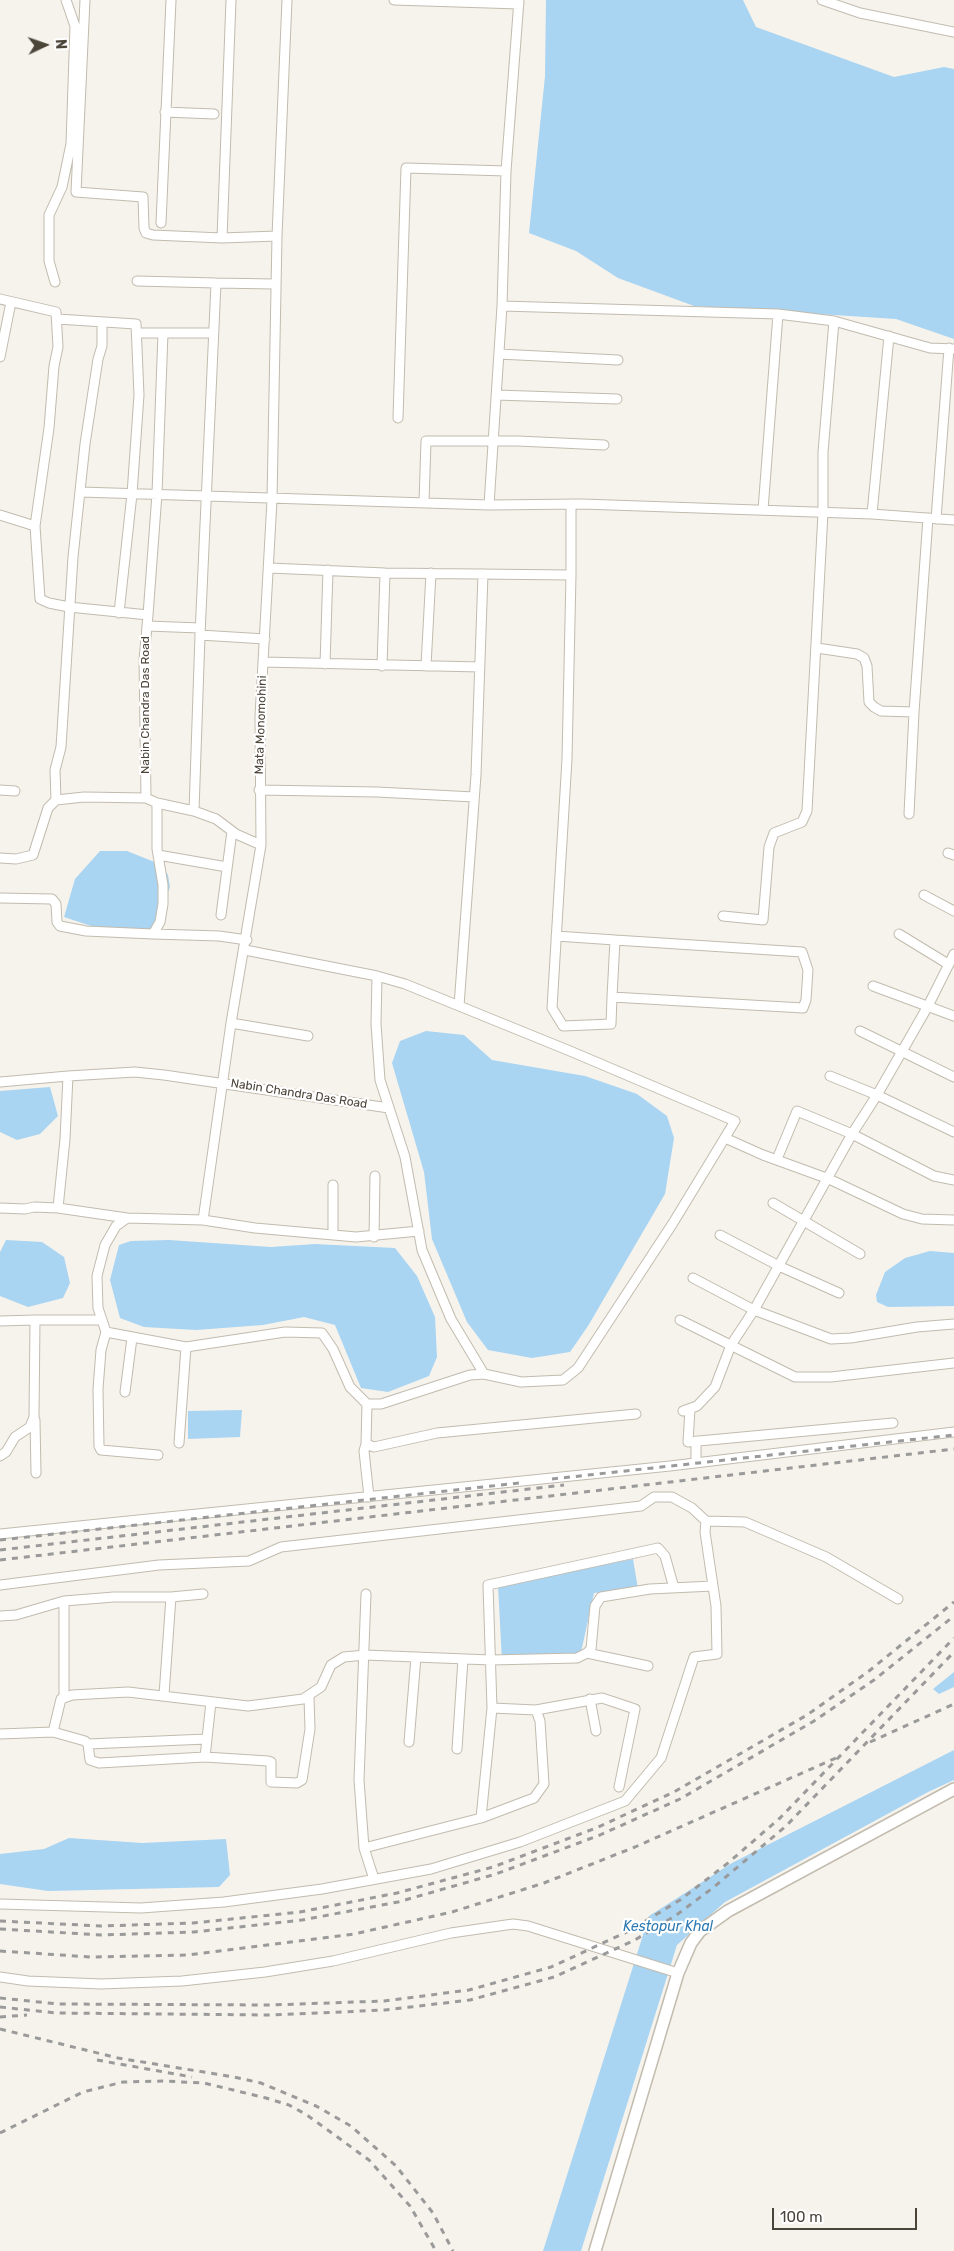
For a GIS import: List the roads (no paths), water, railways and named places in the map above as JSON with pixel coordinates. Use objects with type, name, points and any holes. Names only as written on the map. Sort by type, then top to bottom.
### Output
[{"type":"street","points":[[55,282],[49,261],[49,215],[62,187],[71,144],[75,26],[66,0]]},
{"type":"street","points":[[85,0],[76,192],[143,197],[144,228],[146,233],[222,238],[277,236]]},
{"type":"street","points":[[161,223],[171,0]]},
{"type":"street","points":[[222,238],[231,0]]},
{"type":"street","name":"Mata Monomohini","points":[[246,945],[261,845],[259,790],[263,662],[272,500],[277,236],[287,0]]},
{"type":"street","points":[[394,0],[519,2],[506,171],[502,306],[489,505]]},
{"type":"street","points":[[822,0],[860,13],[954,32]]},
{"type":"street","points":[[165,112],[214,114]]},
{"type":"street","points":[[398,418],[406,168],[506,171]]},
{"type":"street","points":[[137,281],[276,284]]},
{"type":"street","points":[[194,811],[212,334],[216,283]]},
{"type":"street","points":[[0,299],[56,312],[58,347],[54,366],[49,428],[34,526],[40,599],[48,603],[69,607],[148,615]]},
{"type":"street","points":[[0,357],[11,302]]},
{"type":"street","points":[[502,306],[778,314],[834,321],[930,348],[951,349],[932,519],[914,712],[909,814]]},
{"type":"street","points":[[763,510],[778,314]]},
{"type":"street","points":[[56,319],[136,324],[139,395],[132,494],[119,613]]},
{"type":"street","points":[[723,916],[763,920],[769,847],[774,833],[802,822],[807,811],[817,648],[823,513],[823,452],[834,321]]},
{"type":"street","points":[[56,800],[55,777],[61,747],[69,607],[81,492],[98,360],[101,354],[102,322]]},
{"type":"street","points":[[137,333],[212,334]]},
{"type":"street","name":"Nabin Chandra Das Road","points":[[146,798],[144,660],[157,494],[163,334]]},
{"type":"street","points":[[872,514],[889,336]]},
{"type":"street","points":[[499,354],[618,360]]},
{"type":"street","points":[[496,395],[617,399]]},
{"type":"street","points":[[424,502],[426,441],[493,440],[604,445]]},
{"type":"street","points":[[81,492],[206,495],[272,500],[424,502],[489,505],[572,504],[763,510],[872,514],[954,520]]},
{"type":"street","points":[[572,504],[567,759],[552,1008],[563,1026],[611,1024],[615,940]]},
{"type":"street","points":[[0,515],[34,526]]},
{"type":"street","points":[[269,568],[385,573],[572,576]]},
{"type":"street","points":[[325,664],[328,570]]},
{"type":"street","points":[[382,666],[385,573]]},
{"type":"street","points":[[426,666],[431,573]]},
{"type":"street","points":[[459,1006],[474,797],[483,574]]},
{"type":"street","points":[[147,626],[265,639]]},
{"type":"street","points":[[817,648],[858,654],[864,658],[867,666],[869,702],[874,707],[881,711],[914,712]]},
{"type":"street","points":[[263,662],[480,667]]},
{"type":"street","points":[[0,790],[15,791]]},
{"type":"street","points":[[259,790],[377,792],[474,797]]},
{"type":"street","points":[[0,858],[16,859],[33,855],[48,808],[56,800],[84,796],[146,798],[157,803],[194,811],[216,819],[232,831],[261,845]]},
{"type":"street","points":[[153,934],[160,922],[163,904],[163,885],[158,855],[157,803]]},
{"type":"street","points":[[221,915],[232,831]]},
{"type":"street","points":[[158,855],[227,867]]},
{"type":"street","points":[[924,895],[954,911]]},
{"type":"street","points":[[0,898],[52,899],[56,904],[57,922],[60,926],[86,931],[219,936],[246,945],[377,976],[459,1006],[734,1122],[728,1140],[578,1368],[563,1380],[542,1383],[521,1382],[484,1374],[470,1375],[381,1404],[367,1404],[350,1387],[333,1349],[322,1333],[285,1332],[186,1347],[106,1332]]},
{"type":"street","points":[[899,934],[948,964]]},
{"type":"street","points":[[556,936],[802,952],[808,970],[806,1000],[803,1008],[612,997]]},
{"type":"street","name":"Nabin Chandra Das Road","points":[[246,945],[231,1023],[224,1083],[389,1108]]},
{"type":"street","points":[[893,1423],[688,1442],[686,1410],[697,1406],[715,1387],[731,1345],[754,1310],[778,1265],[829,1179],[852,1134],[877,1095],[928,1006],[954,954]]},
{"type":"street","points":[[377,976],[376,1024],[380,1080],[405,1157],[422,1250],[451,1319],[484,1374]]},
{"type":"street","points":[[873,986],[954,1016]]},
{"type":"street","points":[[231,1023],[308,1036]]},
{"type":"street","points":[[860,1031],[900,1053],[954,1077]]},
{"type":"street","points":[[0,1082],[135,1072],[224,1083],[203,1220]]},
{"type":"street","points":[[58,1208],[66,1138],[68,1076]]},
{"type":"street","points":[[830,1076],[877,1095],[954,1132]]},
{"type":"street","points":[[777,1159],[797,1111],[852,1134],[934,1176],[954,1180]]},
{"type":"street","points":[[728,1140],[829,1179],[903,1214],[922,1219],[954,1220]]},
{"type":"street","points":[[374,1237],[375,1176]]},
{"type":"street","points":[[333,1185],[333,1235]]},
{"type":"street","points":[[773,1203],[860,1254]]},
{"type":"street","points":[[0,1208],[25,1210],[34,1207],[58,1208],[127,1218],[203,1220],[333,1235],[374,1237],[419,1231]]},
{"type":"street","points":[[127,1218],[116,1226],[105,1245],[97,1276],[98,1308],[106,1332],[101,1350],[98,1390],[99,1446],[101,1450],[158,1455]]},
{"type":"street","points":[[720,1235],[778,1265],[839,1293]]},
{"type":"street","points":[[693,1278],[754,1310],[831,1339],[851,1338],[917,1327],[954,1324]]},
{"type":"street","points":[[35,1320],[34,1417],[36,1473]]},
{"type":"street","points":[[0,1321],[102,1320]]},
{"type":"street","points":[[680,1320],[796,1377],[831,1377],[954,1363]]},
{"type":"street","points":[[125,1392],[132,1338]]},
{"type":"street","points":[[179,1442],[186,1347]]},
{"type":"street","points":[[367,1404],[366,1444],[364,1451],[365,1478],[369,1497]]},
{"type":"street","points":[[366,1444],[374,1447],[437,1433],[636,1414]]},
{"type":"street","points":[[0,1456],[6,1452],[15,1437],[30,1427],[34,1417]]},
{"type":"street","points":[[0,1534],[369,1497],[954,1432]]},
{"type":"street","points":[[696,1441],[696,1462]]},
{"type":"street","points":[[0,1585],[159,1565],[249,1561],[281,1548],[641,1506],[654,1497],[672,1497],[692,1508],[706,1521],[744,1522],[826,1557],[898,1598]]},
{"type":"street","points":[[0,1904],[141,1908],[224,1902],[374,1879],[431,1869],[520,1842],[625,1801],[661,1758],[694,1657],[716,1654],[716,1606],[705,1532],[706,1521]]},
{"type":"street","points":[[481,1818],[492,1708],[488,1585],[658,1548],[666,1556],[674,1588]]},
{"type":"street","points":[[587,1654],[593,1640],[595,1606],[601,1597],[612,1594],[692,1586],[713,1586]]},
{"type":"street","points":[[0,1616],[16,1615],[64,1601],[204,1594]]},
{"type":"street","points":[[366,1594],[365,1655],[358,1780],[364,1848],[374,1879]]},
{"type":"street","points":[[164,1695],[171,1597]]},
{"type":"street","points":[[53,1732],[61,1699],[64,1696],[64,1601]]},
{"type":"street","points":[[64,1696],[94,1692],[164,1695],[248,1706],[309,1697],[322,1687],[331,1665],[337,1660],[344,1657],[365,1655],[491,1660],[568,1659],[587,1654],[648,1666]]},
{"type":"street","points":[[409,1742],[416,1657]]},
{"type":"street","points":[[458,1749],[463,1659]]},
{"type":"street","points":[[88,1744],[90,1760],[99,1763],[205,1757],[268,1761],[271,1762],[271,1782],[297,1783],[302,1780],[310,1729],[309,1697]]},
{"type":"street","points":[[492,1708],[536,1710],[602,1698],[635,1708],[619,1788]]},
{"type":"street","points":[[590,1699],[596,1731]]},
{"type":"street","points":[[205,1757],[211,1702]]},
{"type":"street","points":[[364,1848],[481,1818],[534,1798],[544,1784],[540,1721],[536,1710]]},
{"type":"street","points":[[0,1734],[53,1732],[88,1744],[207,1739]]},
{"type":"street","points":[[595,2251],[678,1973],[691,1943],[700,1931],[712,1921],[954,1789]]},
{"type":"street","points":[[0,1978],[28,1982],[101,1984],[182,1981],[266,1972],[333,1961],[451,1933],[496,1925],[528,1926],[678,1973]]},
{"type":"water","points":[[546,0],[743,0],[756,27],[894,77],[944,67],[954,69],[954,339],[896,319],[694,306],[618,278],[576,251],[529,233],[545,76]]},
{"type":"water","points":[[100,851],[127,851],[162,865],[168,875],[170,887],[150,937],[112,933],[64,917],[75,879]]},
{"type":"water","points":[[426,1031],[464,1035],[492,1060],[585,1076],[637,1094],[667,1116],[674,1138],[665,1194],[588,1326],[570,1352],[532,1358],[488,1350],[467,1322],[432,1239],[424,1172],[392,1063],[400,1041]]},
{"type":"water","points":[[50,1087],[58,1116],[40,1134],[17,1140],[0,1132],[0,1091]]},
{"type":"water","points":[[6,1240],[42,1242],[64,1257],[70,1283],[63,1298],[28,1307],[0,1296],[0,1252]]},
{"type":"water","points":[[169,1240],[271,1247],[315,1244],[395,1248],[417,1276],[435,1317],[437,1357],[429,1376],[388,1392],[361,1388],[335,1325],[304,1317],[263,1325],[196,1330],[144,1327],[120,1318],[110,1280],[119,1245],[131,1241]]},
{"type":"water","points":[[930,1251],[954,1253],[954,1306],[888,1307],[877,1302],[876,1295],[885,1272],[905,1258]]},
{"type":"water","points":[[242,1410],[240,1437],[188,1439],[188,1411]]},
{"type":"water","points":[[633,1559],[638,1589],[594,1593],[580,1657],[502,1661],[498,1586]]},
{"type":"water","points":[[954,1672],[954,1687],[939,1694],[933,1689]]},
{"type":"water","name":"Kestopur Khal","points":[[954,1750],[954,1780],[928,1792],[725,1902],[677,1945],[581,2251],[543,2251],[649,1916],[732,1863]]},
{"type":"water","points":[[69,1838],[142,1843],[226,1839],[230,1875],[219,1887],[48,1891],[0,1884],[0,1854],[44,1849]]},
{"type":"railway","points":[[552,1479],[954,1435]]},
{"type":"railway","points":[[0,1560],[954,1449]]},
{"type":"railway","points":[[0,1540],[519,1483]]},
{"type":"railway","points":[[0,1550],[564,1485]]},
{"type":"railway","points":[[0,1921],[101,1926],[193,1923],[300,1912],[397,1893],[493,1867],[596,1828],[674,1792],[807,1715],[869,1671],[954,1602]]},
{"type":"railway","points":[[0,1929],[102,1935],[194,1932],[302,1920],[398,1902],[496,1874],[600,1835],[680,1799],[814,1721],[874,1680],[954,1616]]},
{"type":"railway","points":[[0,1998],[58,2004],[271,2005],[384,2001],[469,1990],[551,1967],[629,1931],[680,1900],[728,1863],[780,1818],[954,1638]]},
{"type":"railway","points":[[0,2007],[57,2013],[271,2015],[385,2010],[470,2000],[554,1977],[633,1941],[675,1916],[714,1887],[786,1826],[954,1652]]},
{"type":"railway","points":[[870,1742],[954,1704]]},
{"type":"railway","points":[[0,1951],[91,1957],[187,1955],[354,1934],[452,1912],[544,1883],[635,1847],[836,1758]]},
{"type":"railway","points":[[0,2017],[27,2015]]},
{"type":"railway","points":[[0,2029],[118,2058],[261,2083],[316,2106],[351,2126],[396,2166],[433,2213],[453,2251]]},
{"type":"railway","points":[[97,2060],[192,2077]]},
{"type":"railway","points":[[0,2133],[83,2092],[123,2082],[204,2083],[266,2098],[289,2105],[307,2115],[369,2160],[410,2206],[436,2251]]}]
